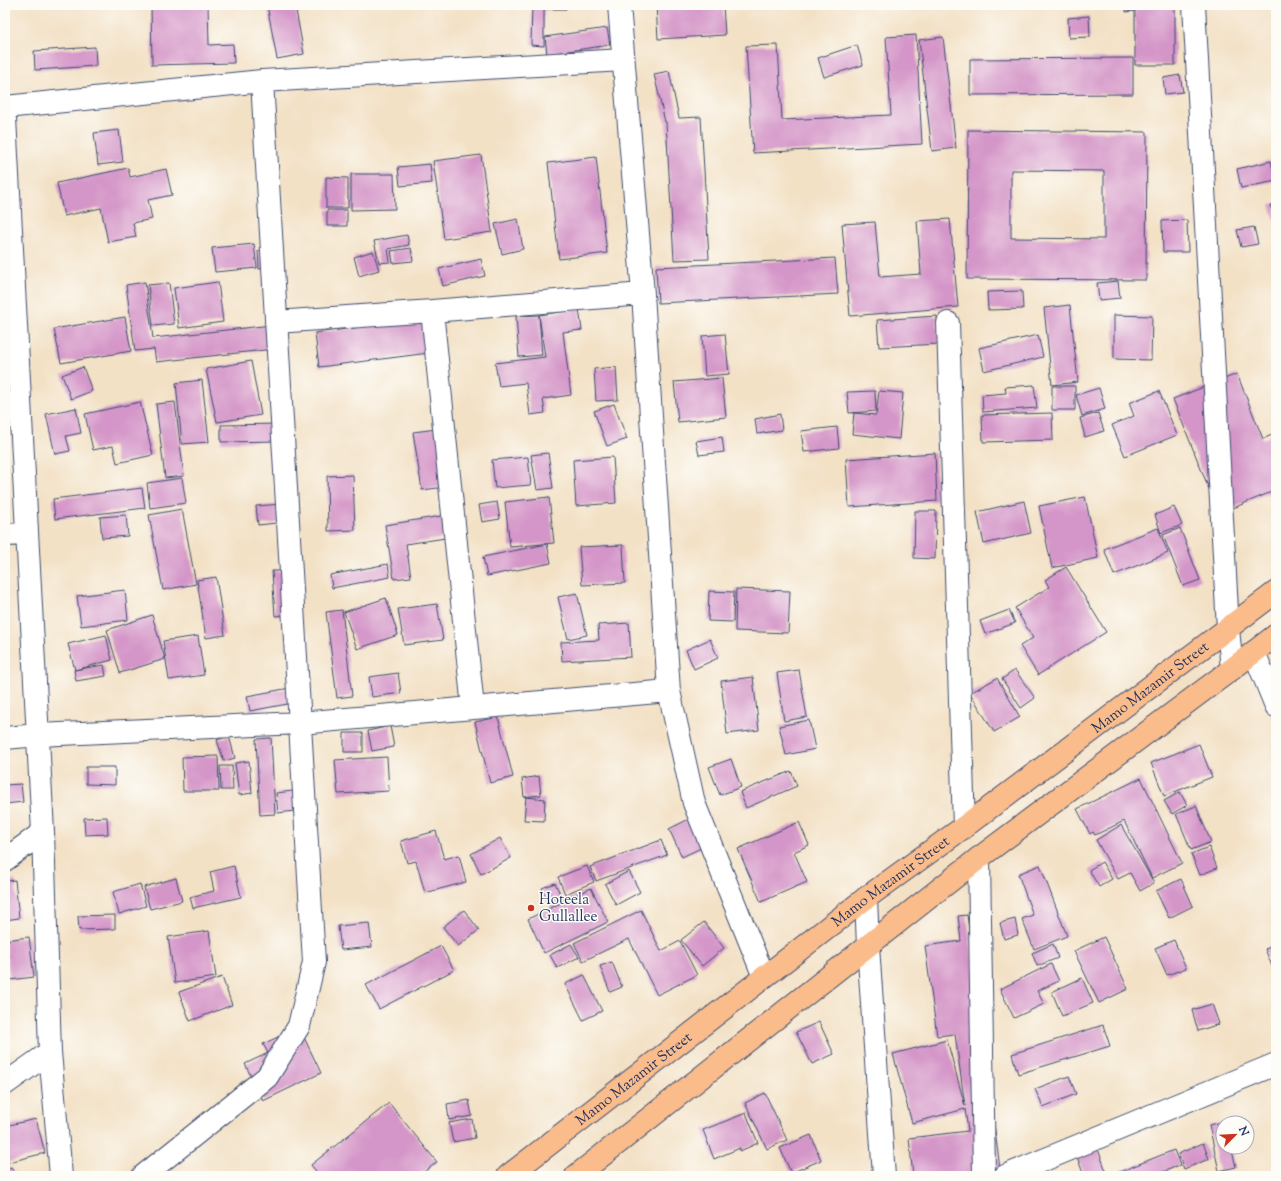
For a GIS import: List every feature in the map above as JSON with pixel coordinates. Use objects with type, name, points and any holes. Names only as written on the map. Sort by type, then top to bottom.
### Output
[{"type":"main road","name":"Mamo Mazamir Street","points":[[508,1176],[866,898],[964,827],[1276,592]]},
{"type":"main road","points":[[576,1176],[979,858],[1276,635]]},
{"type":"street","points":[[619,5],[643,294],[669,691],[694,803],[764,977]]},
{"type":"street","points":[[1194,5],[1228,629],[1232,669]]},
{"type":"street","points":[[5,107],[262,81],[623,60]]},
{"type":"street","points":[[143,1176],[266,1077],[300,1026],[314,962],[262,81]]},
{"type":"street","points":[[5,118],[43,832],[50,1052],[61,1176]]},
{"type":"street","points":[[276,322],[432,312],[643,294]]},
{"type":"street","points":[[432,312],[473,708]]},
{"type":"street","points":[[948,323],[964,827]]},
{"type":"street","points":[[5,535],[26,534]]},
{"type":"street","points":[[1254,652],[1276,706]]},
{"type":"street","points":[[5,738],[38,735],[300,723],[669,691]]},
{"type":"street","points":[[5,860],[43,832]]},
{"type":"street","points":[[979,858],[984,1176]]},
{"type":"street","points":[[866,898],[884,1176]]},
{"type":"street","points":[[5,1084],[50,1052]]},
{"type":"street","points":[[1005,1176],[1276,1064]]},
{"type":"building","points":[[151,5],[208,5],[209,45],[233,44],[234,63],[152,65]]},
{"type":"building","points":[[267,5],[295,5],[304,54],[277,59]]},
{"type":"building","points":[[532,5],[566,5],[566,9],[544,9],[544,46],[531,45]]},
{"type":"building","points":[[656,5],[723,5],[725,35],[658,39]]},
{"type":"building","points":[[937,5],[982,5],[982,7],[936,7]]},
{"type":"building","points":[[1126,5],[1175,5],[1175,65],[1135,65],[1135,11],[1126,12]]},
{"type":"building","points":[[1089,16],[1090,37],[1069,38],[1068,18]]},
{"type":"building","points":[[607,28],[610,45],[547,54],[545,37]]},
{"type":"building","points":[[916,35],[922,144],[753,153],[746,46],[778,45],[782,120],[891,115],[886,37]]},
{"type":"building","points":[[943,37],[956,148],[932,151],[919,40]]},
{"type":"building","points":[[857,45],[863,65],[824,77],[818,58]]},
{"type":"building","points":[[95,47],[96,66],[35,70],[34,51]]},
{"type":"building","points":[[1133,58],[1133,94],[970,95],[970,59]]},
{"type":"building","points":[[669,71],[679,118],[701,117],[709,259],[674,260],[666,122],[654,74]]},
{"type":"building","points":[[1180,75],[1183,92],[1165,94],[1163,78]]},
{"type":"building","points":[[119,130],[123,162],[98,165],[94,133]]},
{"type":"building","points":[[968,130],[1147,132],[1146,280],[967,279]],"holes":[[[1011,170],[1104,171],[1104,239],[1011,238]]]},
{"type":"building","points":[[481,155],[492,232],[444,239],[433,161]]},
{"type":"building","points":[[596,157],[607,253],[559,259],[548,163]]},
{"type":"building","points":[[1271,161],[1276,181],[1241,188],[1237,169]]},
{"type":"building","points":[[430,164],[432,183],[400,186],[398,167]]},
{"type":"building","points":[[128,168],[130,177],[166,169],[172,195],[148,200],[152,219],[133,223],[136,237],[108,242],[101,208],[64,216],[57,183]]},
{"type":"building","points":[[351,174],[394,174],[395,209],[351,210]]},
{"type":"building","points":[[326,177],[348,178],[348,208],[326,208]]},
{"type":"building","points":[[1276,204],[1276,223],[1270,205]]},
{"type":"building","points":[[327,210],[347,210],[347,226],[327,226]]},
{"type":"building","points":[[518,219],[523,249],[502,254],[495,224]]},
{"type":"building","points":[[950,219],[958,307],[850,316],[842,224],[875,222],[880,277],[921,274],[917,221]]},
{"type":"building","points":[[1187,220],[1188,252],[1163,252],[1162,221]]},
{"type":"building","points":[[1254,227],[1258,244],[1241,247],[1237,230]]},
{"type":"building","points":[[407,235],[409,245],[388,249],[390,262],[379,263],[374,241]]},
{"type":"building","points":[[254,244],[257,268],[215,272],[212,248]]},
{"type":"building","points":[[411,248],[413,261],[393,263],[391,251]]},
{"type":"building","points":[[276,250],[277,267],[259,269],[258,251]]},
{"type":"building","points":[[373,251],[379,270],[359,276],[354,257]]},
{"type":"building","points":[[835,258],[838,294],[658,303],[656,267]]},
{"type":"building","points":[[481,259],[485,276],[443,286],[439,269]]},
{"type":"building","points":[[1118,281],[1120,298],[1099,300],[1097,283]]},
{"type":"building","points":[[145,282],[153,338],[272,325],[274,349],[156,362],[154,349],[135,351],[126,285]]},
{"type":"building","points":[[218,282],[223,322],[179,328],[174,288]]},
{"type":"building","points":[[169,283],[174,324],[153,326],[148,285]]},
{"type":"building","points":[[1022,291],[1023,309],[988,310],[987,292]]},
{"type":"building","points":[[1070,305],[1078,382],[1052,385],[1044,308]]},
{"type":"building","points":[[579,309],[582,330],[563,332],[571,395],[543,399],[545,413],[530,415],[526,383],[499,386],[495,363],[545,357],[539,315]]},
{"type":"building","points":[[539,315],[542,355],[519,357],[516,316]]},
{"type":"building","points":[[1114,315],[1152,316],[1151,360],[1114,359]]},
{"type":"building","points":[[937,316],[939,344],[879,347],[877,320]]},
{"type":"building","points":[[125,317],[131,351],[61,363],[54,329]]},
{"type":"building","points":[[425,319],[429,353],[319,367],[315,333]]},
{"type":"building","points":[[725,334],[729,374],[705,376],[702,336]]},
{"type":"building","points":[[1038,335],[1043,357],[984,371],[979,348]]},
{"type":"building","points":[[251,361],[261,415],[217,422],[206,369]]},
{"type":"building","points":[[83,367],[92,391],[71,399],[62,375]]},
{"type":"building","points":[[616,367],[618,400],[596,401],[594,369]]},
{"type":"building","points":[[1237,374],[1263,439],[1276,433],[1276,490],[1219,514],[1173,399]]},
{"type":"building","points":[[722,378],[726,417],[678,422],[674,382]]},
{"type":"building","points":[[202,380],[209,442],[182,444],[176,383]]},
{"type":"building","points":[[1034,385],[1037,408],[983,412],[982,395],[1006,393],[1005,387]]},
{"type":"building","points":[[1052,386],[1075,386],[1075,410],[1052,410]]},
{"type":"building","points":[[1099,388],[1105,409],[1082,416],[1076,395]]},
{"type":"building","points":[[875,391],[876,411],[849,413],[847,392]]},
{"type":"building","points":[[879,391],[903,393],[899,439],[852,434],[854,413],[876,415]]},
{"type":"building","points":[[1159,391],[1177,435],[1125,456],[1112,425],[1134,416],[1129,403]]},
{"type":"building","points":[[140,402],[153,455],[117,463],[113,446],[93,450],[85,414]]},
{"type":"building","points":[[175,402],[184,476],[165,478],[156,404]]},
{"type":"building","points":[[614,404],[627,439],[607,446],[594,411]]},
{"type":"building","points":[[76,408],[81,433],[66,436],[70,451],[55,454],[46,414]]},
{"type":"building","points":[[1052,413],[1053,440],[983,442],[982,415]]},
{"type":"building","points":[[1098,413],[1104,431],[1085,437],[1080,418]]},
{"type":"building","points":[[780,414],[782,430],[757,434],[755,419]]},
{"type":"building","points":[[280,424],[280,441],[221,442],[221,425]]},
{"type":"building","points":[[837,427],[839,448],[804,452],[801,431]]},
{"type":"building","points":[[437,429],[446,487],[422,490],[413,432]]},
{"type":"building","points":[[722,437],[724,452],[699,455],[696,441]]},
{"type":"building","points":[[548,453],[553,488],[537,490],[531,455]]},
{"type":"building","points":[[935,453],[937,501],[849,507],[846,459]]},
{"type":"building","points":[[528,457],[531,485],[495,488],[492,460]]},
{"type":"building","points":[[613,457],[616,503],[576,506],[573,460]]},
{"type":"building","points":[[353,475],[355,530],[328,531],[327,476]]},
{"type":"building","points":[[182,478],[186,503],[150,508],[147,483]]},
{"type":"building","points":[[142,488],[145,508],[55,519],[53,499]]},
{"type":"building","points":[[549,497],[554,543],[510,547],[505,502]]},
{"type":"building","points":[[1085,497],[1098,558],[1052,568],[1039,506]]},
{"type":"building","points":[[1024,501],[1031,533],[984,544],[977,512]]},
{"type":"building","points":[[497,502],[500,519],[482,522],[479,505]]},
{"type":"building","points":[[283,504],[286,522],[258,525],[256,506]]},
{"type":"building","points":[[1174,507],[1182,525],[1161,533],[1155,515]]},
{"type":"building","points":[[182,509],[196,584],[163,590],[149,515]]},
{"type":"building","points":[[915,511],[936,511],[935,559],[914,558]]},
{"type":"building","points":[[126,515],[128,536],[102,538],[100,517]]},
{"type":"building","points":[[448,515],[452,537],[406,544],[411,577],[394,579],[385,525]]},
{"type":"building","points":[[1158,528],[1168,553],[1114,575],[1104,549]]},
{"type":"building","points":[[1180,528],[1200,580],[1183,586],[1163,535]]},
{"type":"building","points":[[547,544],[551,563],[487,576],[483,557]]},
{"type":"building","points":[[623,545],[625,583],[582,585],[579,547]]},
{"type":"building","points":[[388,564],[390,577],[332,588],[330,575]]},
{"type":"building","points":[[1066,567],[1106,632],[1038,675],[1020,646],[1033,638],[1015,608],[1049,587],[1045,580]]},
{"type":"building","points":[[272,571],[288,571],[290,615],[275,616]]},
{"type":"building","points":[[216,577],[225,635],[206,638],[197,580]]},
{"type":"building","points":[[736,589],[790,591],[788,633],[735,631]]},
{"type":"building","points":[[125,590],[128,620],[81,626],[77,596]]},
{"type":"building","points":[[709,591],[734,592],[733,622],[708,621]]},
{"type":"building","points":[[577,593],[587,635],[568,639],[558,597]]},
{"type":"building","points":[[386,598],[398,635],[357,649],[344,612]]},
{"type":"building","points":[[437,604],[443,640],[404,645],[398,609]]},
{"type":"building","points":[[342,610],[352,696],[337,698],[326,612]]},
{"type":"building","points":[[1009,610],[1015,623],[985,634],[980,621]]},
{"type":"building","points":[[152,615],[165,659],[120,673],[107,630]]},
{"type":"building","points":[[629,623],[631,657],[562,661],[561,642],[599,640],[598,625]]},
{"type":"building","points":[[106,635],[112,660],[75,670],[68,644]]},
{"type":"building","points":[[198,636],[204,675],[169,680],[163,641]]},
{"type":"building","points":[[710,639],[718,658],[694,669],[686,650]]},
{"type":"building","points":[[104,665],[106,676],[76,681],[74,670]]},
{"type":"building","points":[[799,670],[807,717],[784,721],[777,673]]},
{"type":"building","points":[[1015,670],[1035,698],[1021,708],[1002,679]]},
{"type":"building","points":[[398,673],[401,693],[372,697],[369,677]]},
{"type":"building","points":[[753,677],[759,730],[727,734],[721,681]]},
{"type":"building","points":[[997,678],[1020,717],[994,732],[970,693]]},
{"type":"building","points":[[295,687],[298,702],[250,711],[247,696]]},
{"type":"building","points":[[498,717],[513,777],[490,783],[475,722]]},
{"type":"building","points":[[809,720],[815,749],[786,755],[779,726]]},
{"type":"building","points":[[390,726],[394,747],[372,751],[368,731]]},
{"type":"building","points":[[344,733],[363,733],[363,752],[344,752]]},
{"type":"building","points":[[229,736],[235,758],[224,761],[217,740]]},
{"type":"building","points":[[271,738],[275,814],[260,815],[256,739]]},
{"type":"building","points":[[1199,744],[1212,777],[1164,796],[1151,763]]},
{"type":"building","points":[[218,756],[219,791],[183,791],[182,757]]},
{"type":"building","points":[[387,757],[389,791],[338,794],[335,760]]},
{"type":"building","points":[[731,759],[741,787],[720,795],[709,767]]},
{"type":"building","points":[[249,761],[252,793],[239,795],[235,763]]},
{"type":"building","points":[[220,766],[232,766],[233,790],[221,790]]},
{"type":"building","points":[[86,767],[115,767],[115,785],[86,784]]},
{"type":"building","points":[[791,771],[797,786],[746,808],[740,792]]},
{"type":"building","points":[[539,776],[541,795],[524,797],[522,779]]},
{"type":"building","points":[[1141,778],[1182,863],[1152,878],[1124,821],[1095,835],[1093,832],[1090,834],[1077,809]]},
{"type":"building","points":[[21,784],[23,802],[5,804],[5,785]]},
{"type":"building","points":[[301,790],[303,810],[278,813],[276,793]]},
{"type":"building","points":[[1180,792],[1187,805],[1172,814],[1164,801]]},
{"type":"building","points":[[526,797],[545,799],[544,821],[524,820]]},
{"type":"building","points":[[1196,806],[1211,842],[1191,850],[1176,814]]},
{"type":"building","points":[[107,817],[108,834],[85,835],[84,818]]},
{"type":"building","points":[[689,819],[703,847],[682,857],[669,829]]},
{"type":"building","points":[[799,822],[809,845],[794,852],[807,882],[761,902],[738,849]]},
{"type":"building","points":[[1121,825],[1154,883],[1140,891],[1130,873],[1118,879],[1096,840]]},
{"type":"building","points":[[436,831],[444,859],[459,855],[466,882],[425,893],[416,861],[407,863],[401,841]]},
{"type":"building","points":[[500,838],[511,858],[481,874],[471,854]]},
{"type":"building","points":[[661,840],[667,855],[596,881],[590,867]]},
{"type":"building","points":[[1209,847],[1217,868],[1200,875],[1191,854]]},
{"type":"building","points":[[1102,862],[1112,879],[1099,887],[1089,870]]},
{"type":"building","points":[[1040,865],[1067,936],[1034,949],[1022,919],[1033,915],[1018,874]]},
{"type":"building","points":[[234,866],[241,897],[193,908],[190,897],[214,891],[210,872]]},
{"type":"building","points":[[587,866],[594,882],[565,894],[558,877]]},
{"type":"building","points":[[629,871],[640,892],[616,905],[605,884]]},
{"type":"building","points":[[176,878],[182,901],[150,909],[144,887]]},
{"type":"building","points":[[1181,879],[1193,906],[1169,918],[1156,891]]},
{"type":"building","points":[[15,880],[19,918],[5,920],[5,881]]},
{"type":"building","points":[[555,883],[563,900],[550,906],[542,888]]},
{"type":"building","points":[[140,884],[146,906],[119,914],[113,892]]},
{"type":"building","points":[[591,888],[608,922],[544,953],[528,919]]},
{"type":"building","points":[[464,910],[479,930],[458,946],[443,927]]},
{"type":"building","points":[[641,910],[661,951],[680,941],[697,975],[657,995],[629,939],[583,961],[574,943]]},
{"type":"building","points":[[115,915],[115,929],[79,930],[78,916]]},
{"type":"building","points":[[967,915],[1000,1169],[948,1176],[913,1176],[909,1138],[968,1131],[965,1109],[912,1123],[893,1054],[947,1040],[965,1106],[955,1034],[937,1036],[925,946],[961,941],[958,916]]},
{"type":"building","points":[[1015,919],[1018,935],[1004,939],[1000,923]]},
{"type":"building","points":[[704,922],[724,948],[702,966],[681,940]]},
{"type":"building","points":[[369,923],[372,947],[341,950],[338,926]]},
{"type":"building","points":[[209,931],[216,977],[175,983],[168,937]]},
{"type":"building","points":[[29,937],[34,977],[10,980],[5,940]]},
{"type":"building","points":[[1104,937],[1128,989],[1099,1003],[1074,951]]},
{"type":"building","points":[[1174,940],[1186,968],[1167,975],[1155,948]]},
{"type":"building","points":[[571,944],[579,957],[557,968],[550,955]]},
{"type":"building","points":[[1053,944],[1058,958],[1037,966],[1032,953]]},
{"type":"building","points":[[1276,945],[1276,976],[1265,949]]},
{"type":"building","points":[[441,946],[454,970],[379,1009],[366,985]]},
{"type":"building","points":[[612,962],[622,987],[610,992],[600,966]]},
{"type":"building","points":[[1051,964],[1059,981],[1037,991],[1044,1004],[1014,1018],[1000,989]]},
{"type":"building","points":[[584,975],[602,1011],[583,1020],[565,984]]},
{"type":"building","points":[[222,977],[232,1005],[190,1021],[179,992]]},
{"type":"building","points":[[1082,978],[1093,1003],[1062,1016],[1052,992]]},
{"type":"building","points":[[1212,1004],[1219,1024],[1198,1031],[1192,1010]]},
{"type":"building","points":[[819,1022],[834,1054],[812,1064],[796,1032]]},
{"type":"building","points":[[1103,1025],[1110,1046],[1018,1074],[1012,1054]]},
{"type":"building","points":[[299,1027],[321,1073],[263,1101],[245,1064],[268,1053],[263,1044]]},
{"type":"building","points":[[1069,1076],[1076,1094],[1043,1107],[1035,1089]]},
{"type":"building","points":[[765,1093],[787,1140],[767,1149],[745,1103]]},
{"type":"building","points":[[469,1100],[472,1116],[449,1120],[447,1104]]},
{"type":"building","points":[[389,1103],[437,1162],[419,1176],[320,1176],[311,1165]]},
{"type":"building","points":[[746,1113],[758,1143],[740,1151],[740,1148],[714,1159],[703,1130]]},
{"type":"building","points":[[36,1119],[45,1153],[5,1163],[5,1126]]},
{"type":"building","points":[[472,1119],[475,1138],[453,1142],[449,1123]]},
{"type":"building","points":[[1215,1124],[1215,1153],[1209,1125]]},
{"type":"building","points":[[1092,1133],[1106,1171],[1092,1176],[1084,1176],[1071,1140]]},
{"type":"building","points":[[811,1135],[821,1160],[791,1173],[780,1148]]},
{"type":"building","points":[[1203,1143],[1209,1159],[1184,1169],[1178,1154]]},
{"type":"building","points":[[1174,1150],[1180,1165],[1153,1176],[1109,1176]]},
{"type":"building","points":[[1216,1155],[1233,1155],[1236,1167],[1219,1171]]},
{"type":"building","points":[[11,1167],[16,1176],[5,1176],[5,1171]]},
{"type":"place","name":"Hoteela Gullallee","points":[[531,908]]}]
